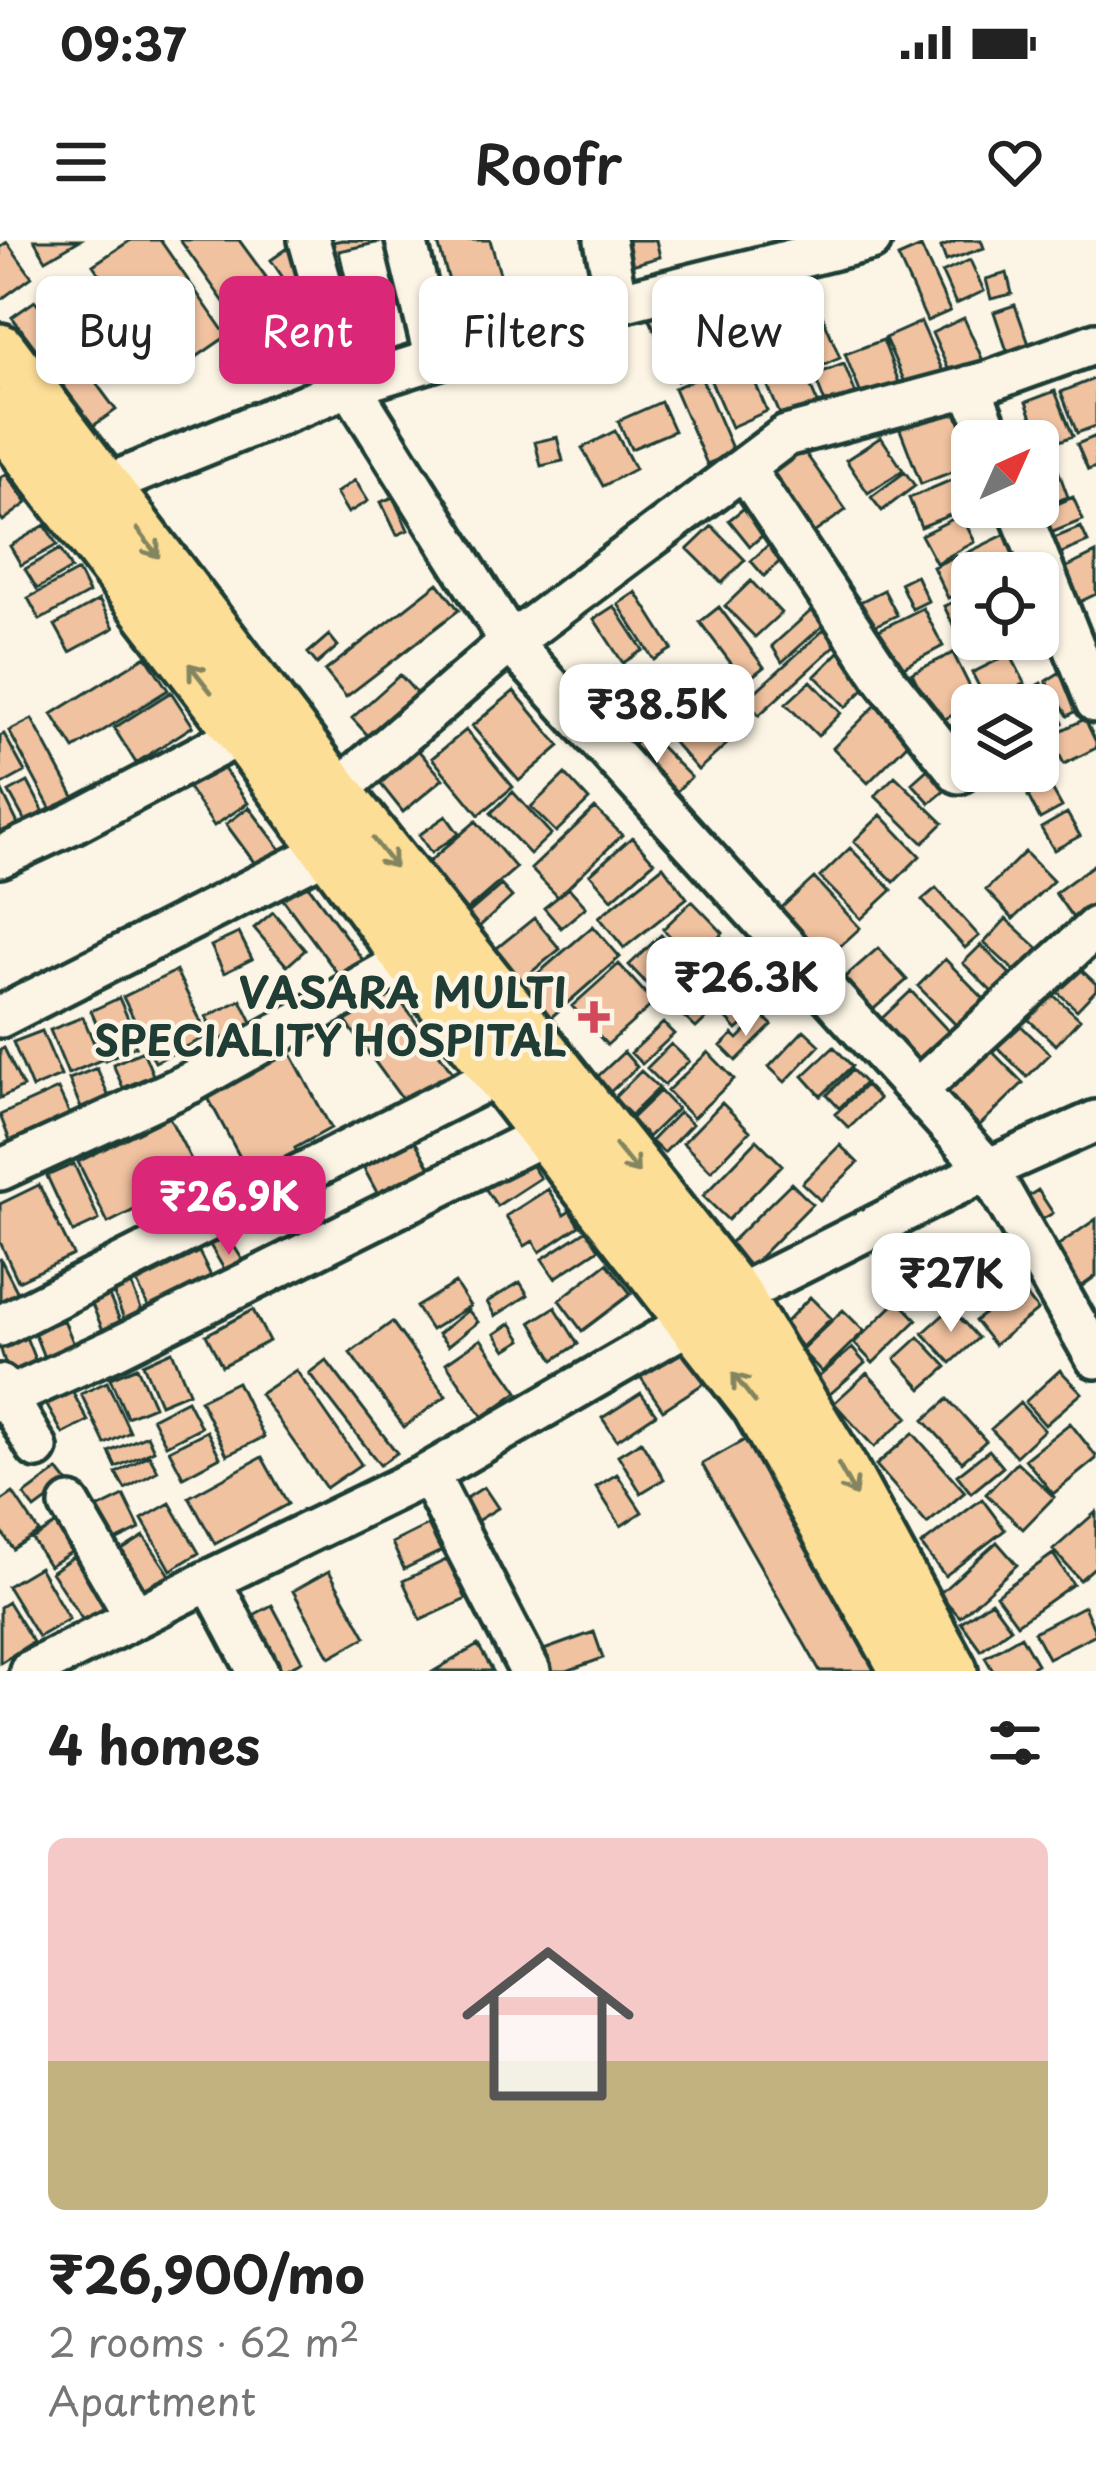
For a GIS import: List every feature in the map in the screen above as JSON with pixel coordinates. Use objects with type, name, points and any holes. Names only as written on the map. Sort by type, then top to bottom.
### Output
[{"type":"main road","points":[[0,350],[104,486],[410,959],[758,1405],[907,1671]]},
{"type":"main road","points":[[3,425],[243,733],[736,1296],[839,1465],[951,1671]]},
{"type":"street","points":[[309,240],[350,386],[511,643],[988,1169],[1096,1358]]},
{"type":"street","points":[[406,240],[419,293]]},
{"type":"street","points":[[605,240],[612,276]]},
{"type":"street","points":[[628,299],[744,256],[871,240]]},
{"type":"street","points":[[0,1017],[322,818],[511,643],[786,436],[970,386],[1096,343]]},
{"type":"street","points":[[104,486],[350,386],[419,364]]},
{"type":"street","points":[[970,386],[984,420]]},
{"type":"street","points":[[744,468],[886,681],[951,763]]},
{"type":"street","points":[[1027,528],[1092,680]]},
{"type":"street","points":[[0,857],[243,733]]},
{"type":"street","points":[[917,1090],[1096,927]]},
{"type":"street","points":[[0,1170],[190,1083],[410,959]]},
{"type":"street","points":[[0,1326],[501,1072]]},
{"type":"street","points":[[30,1671],[428,1474],[736,1296],[988,1169],[1096,1121]]},
{"type":"street","points":[[37,1448],[2,1394],[114,1349],[548,1133]]},
{"type":"street","points":[[428,1474],[530,1671]]},
{"type":"street","points":[[70,1505],[135,1617]]},
{"type":"street","points":[[210,1580],[258,1671]]},
{"type":"building","points":[[34,240],[80,240],[46,260]]},
{"type":"building","points":[[131,240],[160,240],[185,276],[101,276],[93,265]]},
{"type":"building","points":[[180,240],[239,240],[265,276],[219,276],[219,295]]},
{"type":"building","points":[[437,240],[490,240],[501,276],[448,276]]},
{"type":"building","points":[[618,240],[656,240],[660,257],[625,267]]},
{"type":"building","points":[[959,240],[981,240],[984,248],[946,261],[941,247]]},
{"type":"building","points":[[298,241],[307,276],[282,276],[271,260]]},
{"type":"building","points":[[385,241],[339,251],[345,276],[326,276],[319,245]]},
{"type":"building","points":[[7,242],[32,277],[0,300],[0,247]]},
{"type":"building","points":[[921,247],[950,311],[927,321],[898,257]]},
{"type":"building","points":[[970,260],[984,291],[956,304],[942,273]]},
{"type":"building","points":[[780,267],[785,276],[763,276]]},
{"type":"building","points":[[1007,273],[1012,294],[991,299],[986,279]]},
{"type":"building","points":[[195,290],[219,325],[219,342],[195,358]]},
{"type":"building","points":[[36,302],[36,349],[12,317]]},
{"type":"building","points":[[1015,305],[1034,358],[1012,366],[994,312]]},
{"type":"building","points":[[964,318],[988,372],[956,386],[932,333]]},
{"type":"building","points":[[824,319],[840,358],[824,365]]},
{"type":"building","points":[[921,322],[948,383],[912,398],[885,338]]},
{"type":"building","points":[[883,340],[903,393],[866,407],[845,354]]},
{"type":"building","points":[[844,364],[861,407],[831,418],[818,384],[824,384],[824,371]]},
{"type":"building","points":[[1096,378],[1096,426],[1077,433],[1061,392]]},
{"type":"building","points":[[62,384],[97,384],[116,410],[93,426]]},
{"type":"building","points":[[704,384],[734,453],[707,464],[674,388]]},
{"type":"building","points":[[712,384],[756,384],[767,411],[731,427]]},
{"type":"building","points":[[767,384],[809,384],[822,413],[786,428]]},
{"type":"building","points":[[1055,391],[1073,436],[1059,441],[1059,420],[1033,420],[1026,402]]},
{"type":"building","points":[[951,399],[959,420],[951,420],[951,472],[921,484],[896,419]]},
{"type":"building","points":[[661,402],[674,431],[631,449],[618,421]]},
{"type":"building","points":[[615,431],[635,469],[603,486],[582,448]]},
{"type":"building","points":[[1096,436],[1096,467],[1088,470],[1077,444]]},
{"type":"building","points":[[557,437],[563,461],[541,466],[535,442]]},
{"type":"building","points":[[881,437],[903,470],[868,493],[846,460]]},
{"type":"building","points":[[801,447],[846,510],[811,535],[766,471]]},
{"type":"building","points":[[905,472],[915,486],[882,511],[871,497]]},
{"type":"building","points":[[1059,472],[1068,497],[1059,500]]},
{"type":"building","points":[[6,474],[27,503],[3,521],[0,478]]},
{"type":"building","points":[[355,480],[368,501],[348,513],[336,493]]},
{"type":"building","points":[[951,480],[951,515],[921,527],[909,498]]},
{"type":"building","points":[[393,497],[408,530],[397,535],[381,502]]},
{"type":"building","points":[[1073,497],[1083,520],[1043,536],[1040,528],[1059,528],[1059,503]]},
{"type":"building","points":[[753,501],[774,526],[750,546],[729,520]]},
{"type":"building","points":[[951,520],[951,528],[968,528],[975,542],[936,563],[921,535]]},
{"type":"building","points":[[45,525],[57,545],[21,565],[10,546]]},
{"type":"building","points":[[712,526],[745,560],[722,583],[688,549]]},
{"type":"building","points":[[1081,527],[1088,542],[1059,554],[1048,552],[1044,542]]},
{"type":"building","points":[[1006,534],[1015,552],[969,552]]},
{"type":"building","points":[[779,535],[792,550],[764,576],[751,561]]},
{"type":"building","points":[[60,549],[71,569],[37,589],[25,569]]},
{"type":"building","points":[[1096,553],[1096,594],[1071,606],[1059,571]]},
{"type":"building","points":[[951,558],[951,597],[948,598],[933,567]]},
{"type":"building","points":[[78,571],[89,593],[40,620],[28,598]]},
{"type":"building","points":[[916,575],[928,601],[912,609],[900,583]]},
{"type":"building","points":[[751,581],[781,613],[755,637],[725,606]]},
{"type":"building","points":[[438,583],[459,610],[346,697],[325,671]]},
{"type":"building","points":[[884,590],[897,615],[868,629],[856,604]]},
{"type":"building","points":[[636,592],[672,649],[654,660],[618,604]]},
{"type":"building","points":[[99,600],[114,628],[70,652],[55,625]]},
{"type":"building","points":[[614,606],[643,650],[623,663],[594,619]]},
{"type":"building","points":[[719,607],[764,667],[745,682],[700,622]]},
{"type":"building","points":[[814,608],[827,622],[782,662],[772,646]]},
{"type":"building","points":[[923,608],[943,646],[892,673],[871,634]]},
{"type":"building","points":[[826,628],[839,642],[759,715],[746,700]]},
{"type":"building","points":[[329,635],[338,646],[317,664],[308,653]]},
{"type":"building","points":[[839,652],[869,684],[846,707],[815,676]]},
{"type":"building","points":[[951,654],[951,660],[956,660],[968,684],[951,684],[951,716],[936,723],[912,673]]},
{"type":"building","points":[[146,656],[168,690],[74,749],[52,714]]},
{"type":"building","points":[[998,660],[1013,660],[1025,683],[978,684],[972,673]]},
{"type":"building","points":[[1062,671],[1084,706],[1068,716],[1059,702],[1059,684],[1046,681]]},
{"type":"building","points":[[400,675],[430,708],[382,751],[352,718]]},
{"type":"building","points":[[811,681],[841,713],[818,736],[786,704]]},
{"type":"building","points":[[514,691],[560,746],[519,781],[472,726]]},
{"type":"building","points":[[171,692],[193,726],[136,763],[114,728]]},
{"type":"building","points":[[877,704],[912,739],[868,783],[833,748]]},
{"type":"building","points":[[690,705],[726,745],[698,770],[662,729]]},
{"type":"building","points":[[32,719],[79,806],[56,819],[9,731]]},
{"type":"building","points":[[1085,719],[1096,748],[1064,764],[1059,732]]},
{"type":"building","points":[[466,730],[513,787],[479,815],[432,758]]},
{"type":"building","points":[[646,732],[691,777],[668,800],[623,755]]},
{"type":"building","points":[[4,734],[25,772],[3,784],[0,736]]},
{"type":"building","points":[[418,750],[443,779],[403,812],[379,782]]},
{"type":"building","points":[[217,759],[248,803],[214,826],[184,782]]},
{"type":"building","points":[[930,767],[948,788],[930,803],[912,783]]},
{"type":"building","points":[[565,774],[589,800],[556,832],[531,807]]},
{"type":"building","points":[[895,776],[943,823],[923,843],[875,796]]},
{"type":"building","points":[[28,782],[49,822],[31,832],[9,792]]},
{"type":"building","points":[[0,787],[24,836],[0,848]]},
{"type":"building","points":[[513,792],[551,834],[530,854],[491,813]]},
{"type":"building","points":[[1054,792],[1062,807],[1040,819],[1028,796]]},
{"type":"building","points":[[249,807],[282,851],[259,869],[226,824]]},
{"type":"building","points":[[595,808],[622,835],[558,897],[531,869]]},
{"type":"building","points":[[1067,813],[1080,836],[1054,850],[1041,828]]},
{"type":"building","points":[[881,815],[920,856],[894,882],[854,841]]},
{"type":"building","points":[[446,816],[459,834],[431,853],[419,835]]},
{"type":"building","points":[[476,821],[516,868],[465,912],[425,865]]},
{"type":"building","points":[[632,837],[654,862],[612,899],[590,874]]},
{"type":"building","points":[[850,848],[892,890],[861,919],[820,877]]},
{"type":"building","points":[[1025,852],[1053,881],[1013,919],[986,890]]},
{"type":"building","points":[[1096,863],[1096,911],[1078,925],[1055,893]]},
{"type":"building","points":[[663,866],[687,898],[624,948],[599,917]]},
{"type":"building","points":[[814,878],[860,928],[824,961],[778,911]]},
{"type":"building","points":[[305,881],[371,971],[348,988],[282,898]]},
{"type":"building","points":[[501,885],[512,897],[478,928],[466,915]]},
{"type":"building","points":[[569,888],[586,907],[561,928],[544,908]]},
{"type":"building","points":[[936,888],[979,936],[965,948],[922,900]]},
{"type":"building","points":[[692,901],[723,933],[694,961],[663,929]]},
{"type":"building","points":[[273,912],[305,950],[287,966],[254,928]]},
{"type":"building","points":[[534,918],[560,949],[518,983],[492,952]]},
{"type":"building","points":[[1006,919],[1040,950],[1018,974],[984,943]]},
{"type":"building","points":[[593,926],[620,957],[548,1020],[521,988]]},
{"type":"building","points":[[239,933],[252,959],[224,973],[211,946]]},
{"type":"building","points":[[661,935],[680,955],[648,985],[629,965]]},
{"type":"building","points":[[981,945],[1016,980],[998,998],[963,963]]},
{"type":"building","points":[[878,948],[907,980],[867,1015],[838,983]]},
{"type":"building","points":[[945,959],[985,1000],[958,1027],[918,986]]},
{"type":"building","points":[[1072,961],[1096,984],[1077,1010],[1050,985]]},
{"type":"building","points":[[619,964],[654,1003],[607,1045],[572,1006]]},
{"type":"building","points":[[737,964],[750,976],[696,1028],[683,1016]]},
{"type":"building","points":[[176,971],[208,1036],[155,1062],[123,997]]},
{"type":"building","points":[[752,980],[770,1001],[737,1030],[718,1009]]},
{"type":"building","points":[[1041,984],[1080,1019],[1056,1045],[1017,1009]]},
{"type":"building","points":[[389,985],[456,1077],[410,1110],[343,1018]]},
{"type":"building","points":[[911,991],[951,1034],[917,1066],[877,1023]]},
{"type":"building","points":[[119,998],[129,1021],[101,1034],[91,1011]]},
{"type":"building","points":[[241,1000],[258,1034],[223,1051],[206,1017]]},
{"type":"building","points":[[762,1015],[772,1025],[736,1061],[721,1046],[733,1034],[738,1039]]},
{"type":"building","points":[[1011,1016],[1050,1054],[1027,1077],[989,1039]]},
{"type":"building","points":[[83,1017],[101,1060],[68,1074],[50,1030]]},
{"type":"building","points":[[663,1023],[674,1034],[642,1064],[631,1053]]},
{"type":"building","points":[[127,1027],[136,1046],[105,1060],[96,1042]]},
{"type":"building","points":[[804,1030],[820,1045],[785,1082],[769,1067]]},
{"type":"building","points":[[42,1031],[61,1076],[32,1088],[13,1042]]},
{"type":"building","points":[[282,1037],[331,1128],[295,1148],[303,1162],[256,1187],[199,1081]]},
{"type":"building","points":[[980,1039],[1023,1083],[973,1132],[931,1089]]},
{"type":"building","points":[[671,1044],[689,1061],[664,1085],[647,1068]]},
{"type":"building","points":[[834,1047],[852,1066],[821,1096],[803,1076]]},
{"type":"building","points":[[4,1048],[23,1087],[0,1098],[0,1050]]},
{"type":"building","points":[[143,1051],[153,1075],[123,1088],[113,1064]]},
{"type":"building","points":[[624,1052],[637,1067],[609,1093],[595,1079]]},
{"type":"building","points":[[708,1052],[734,1079],[693,1118],[667,1091]]},
{"type":"building","points":[[97,1068],[113,1107],[85,1118],[69,1079]]},
{"type":"building","points":[[852,1070],[865,1083],[839,1108],[827,1095]]},
{"type":"building","points":[[641,1071],[659,1088],[631,1115],[614,1098]]},
{"type":"building","points":[[866,1085],[879,1099],[849,1128],[835,1114]]},
{"type":"building","points":[[58,1089],[74,1124],[14,1151],[0,1115]]},
{"type":"building","points":[[660,1091],[677,1109],[648,1137],[631,1119]]},
{"type":"building","points":[[722,1103],[750,1131],[711,1171],[683,1143]]},
{"type":"building","points":[[679,1112],[692,1124],[664,1153],[651,1141]]},
{"type":"building","points":[[169,1117],[200,1177],[108,1223],[78,1162]]},
{"type":"building","points":[[412,1136],[431,1169],[380,1198],[362,1165]]},
{"type":"building","points":[[757,1140],[782,1165],[728,1220],[703,1196]]},
{"type":"building","points":[[840,1145],[858,1163],[820,1200],[802,1183]]},
{"type":"building","points":[[524,1154],[540,1178],[497,1206],[481,1182]]},
{"type":"building","points":[[74,1164],[99,1220],[73,1232],[47,1176]]},
{"type":"building","points":[[791,1183],[812,1204],[750,1267],[728,1245]]},
{"type":"building","points":[[39,1185],[73,1255],[18,1281],[0,1242],[0,1204]]},
{"type":"building","points":[[548,1189],[564,1215],[570,1211],[579,1226],[540,1252],[533,1241],[525,1246],[506,1216]]},
{"type":"building","points":[[1038,1190],[1053,1213],[1033,1225],[1019,1202]]},
{"type":"building","points":[[1096,1219],[1096,1276],[1074,1292],[1047,1253]]},
{"type":"building","points":[[587,1230],[599,1249],[555,1278],[542,1259]]},
{"type":"building","points":[[227,1235],[249,1270],[231,1281],[210,1245]]},
{"type":"building","points":[[199,1252],[217,1288],[154,1318],[137,1283]]},
{"type":"building","points":[[904,1253],[929,1275],[904,1303],[879,1281]]},
{"type":"building","points":[[0,1258],[19,1295],[0,1305]]},
{"type":"building","points":[[996,1258],[1015,1274],[983,1311],[964,1295]]},
{"type":"building","points":[[607,1263],[631,1294],[582,1331],[559,1300]]},
{"type":"building","points":[[520,1282],[528,1295],[495,1316],[487,1302]]},
{"type":"building","points":[[455,1283],[470,1306],[431,1330],[416,1307]]},
{"type":"building","points":[[131,1284],[145,1319],[127,1326],[113,1292]]},
{"type":"building","points":[[1019,1286],[1038,1310],[994,1345],[975,1321]]},
{"type":"building","points":[[108,1294],[123,1327],[105,1335],[91,1302]]},
{"type":"building","points":[[810,1297],[831,1318],[802,1347],[782,1326]]},
{"type":"building","points":[[898,1300],[917,1320],[873,1363],[854,1343]]},
{"type":"building","points":[[555,1307],[578,1344],[554,1360],[531,1322]]},
{"type":"building","points":[[951,1308],[978,1338],[951,1363],[923,1333]]},
{"type":"building","points":[[253,1310],[269,1341],[222,1366],[206,1335]]},
{"type":"building","points":[[468,1310],[478,1322],[448,1346],[438,1334]]},
{"type":"building","points":[[843,1310],[864,1331],[822,1372],[801,1350]]},
{"type":"building","points":[[64,1320],[77,1352],[47,1365],[34,1332]]},
{"type":"building","points":[[392,1322],[446,1396],[404,1427],[350,1353]]},
{"type":"building","points":[[511,1323],[522,1340],[506,1350],[495,1334]]},
{"type":"building","points":[[684,1336],[712,1378],[663,1410],[635,1369]]},
{"type":"building","points":[[26,1337],[39,1370],[11,1381],[0,1347]]},
{"type":"building","points":[[919,1337],[947,1367],[922,1389],[895,1359]]},
{"type":"building","points":[[481,1339],[518,1392],[483,1417],[446,1363]]},
{"type":"building","points":[[852,1348],[865,1363],[829,1395],[815,1380]]},
{"type":"building","points":[[172,1351],[189,1392],[160,1404],[143,1364]]},
{"type":"building","points":[[326,1360],[397,1453],[380,1465],[309,1373]]},
{"type":"building","points":[[137,1367],[154,1406],[127,1417],[110,1378]]},
{"type":"building","points":[[296,1370],[361,1464],[326,1488],[260,1394]]},
{"type":"building","points":[[1060,1370],[1082,1393],[1045,1425],[1025,1402]]},
{"type":"building","points":[[867,1373],[908,1417],[874,1447],[834,1403]]},
{"type":"building","points":[[107,1382],[130,1432],[105,1444],[81,1394]]},
{"type":"building","points":[[237,1382],[264,1437],[227,1455],[200,1400]]},
{"type":"building","points":[[71,1389],[88,1421],[63,1434],[45,1402]]},
{"type":"building","points":[[641,1393],[656,1414],[617,1440],[602,1418]]},
{"type":"building","points":[[948,1399],[986,1441],[962,1462],[924,1420]]},
{"type":"building","points":[[187,1400],[201,1427],[166,1445],[152,1418]]},
{"type":"building","points":[[1020,1403],[1044,1430],[1016,1456],[991,1429]]},
{"type":"building","points":[[1070,1423],[1096,1459],[1053,1494],[1025,1459]]},
{"type":"building","points":[[207,1431],[220,1457],[183,1477],[169,1450]]},
{"type":"building","points":[[913,1433],[965,1492],[927,1524],[876,1465]]},
{"type":"building","points":[[147,1435],[154,1450],[116,1467],[109,1452]]},
{"type":"building","points":[[750,1437],[884,1671],[820,1671],[702,1464]]},
{"type":"building","points":[[641,1441],[664,1479],[641,1493],[618,1455]]},
{"type":"building","points":[[989,1450],[1003,1467],[971,1493],[957,1475]]},
{"type":"building","points":[[149,1455],[158,1471],[125,1489],[116,1473]]},
{"type":"building","points":[[262,1457],[288,1504],[215,1544],[189,1497]]},
{"type":"building","points":[[1017,1462],[1054,1497],[1023,1529],[986,1494]]},
{"type":"building","points":[[58,1470],[69,1484],[35,1509],[24,1495]]},
{"type":"building","points":[[617,1474],[642,1512],[621,1526],[596,1487]]},
{"type":"building","points":[[484,1487],[498,1508],[464,1529],[451,1508]]},
{"type":"building","points":[[13,1493],[39,1532],[13,1549],[0,1529],[0,1502]]},
{"type":"building","points":[[124,1496],[140,1529],[103,1547],[87,1514]]},
{"type":"building","points":[[982,1499],[1005,1530],[945,1576],[921,1545]]},
{"type":"building","points":[[170,1503],[199,1553],[171,1570],[142,1519]]},
{"type":"building","points":[[1096,1512],[1096,1566],[1080,1580],[1053,1550]]},
{"type":"building","points":[[68,1517],[84,1544],[49,1566],[32,1539]]},
{"type":"building","points":[[428,1525],[441,1551],[404,1569],[392,1543]]},
{"type":"building","points":[[144,1536],[170,1575],[140,1595],[114,1555]]},
{"type":"building","points":[[997,1542],[1017,1565],[960,1617],[939,1594]]},
{"type":"building","points":[[83,1550],[119,1603],[86,1625],[51,1572]]},
{"type":"building","points":[[1053,1554],[1073,1584],[1017,1624],[996,1595]]},
{"type":"building","points":[[448,1559],[466,1599],[421,1620],[403,1581]]},
{"type":"building","points":[[39,1567],[69,1619],[38,1637],[7,1586]]},
{"type":"building","points":[[329,1571],[366,1637],[330,1657],[293,1591]]},
{"type":"building","points":[[991,1601],[1011,1628],[981,1650],[961,1622]]},
{"type":"building","points":[[8,1602],[33,1642],[0,1663],[0,1607]]},
{"type":"building","points":[[272,1605],[302,1661],[282,1671],[274,1671],[246,1619]]},
{"type":"building","points":[[1084,1606],[1096,1634],[1048,1658],[1034,1632]]},
{"type":"building","points":[[594,1632],[603,1658],[567,1671],[536,1671],[530,1655]]},
{"type":"building","points":[[1021,1636],[1037,1664],[1025,1671],[993,1671],[985,1657]]},
{"type":"building","points":[[478,1645],[493,1671],[434,1671]]},
{"type":"place","name":"VASARA MULTI SPECIALITY HOSPITAL","points":[[594,1017]]}]
